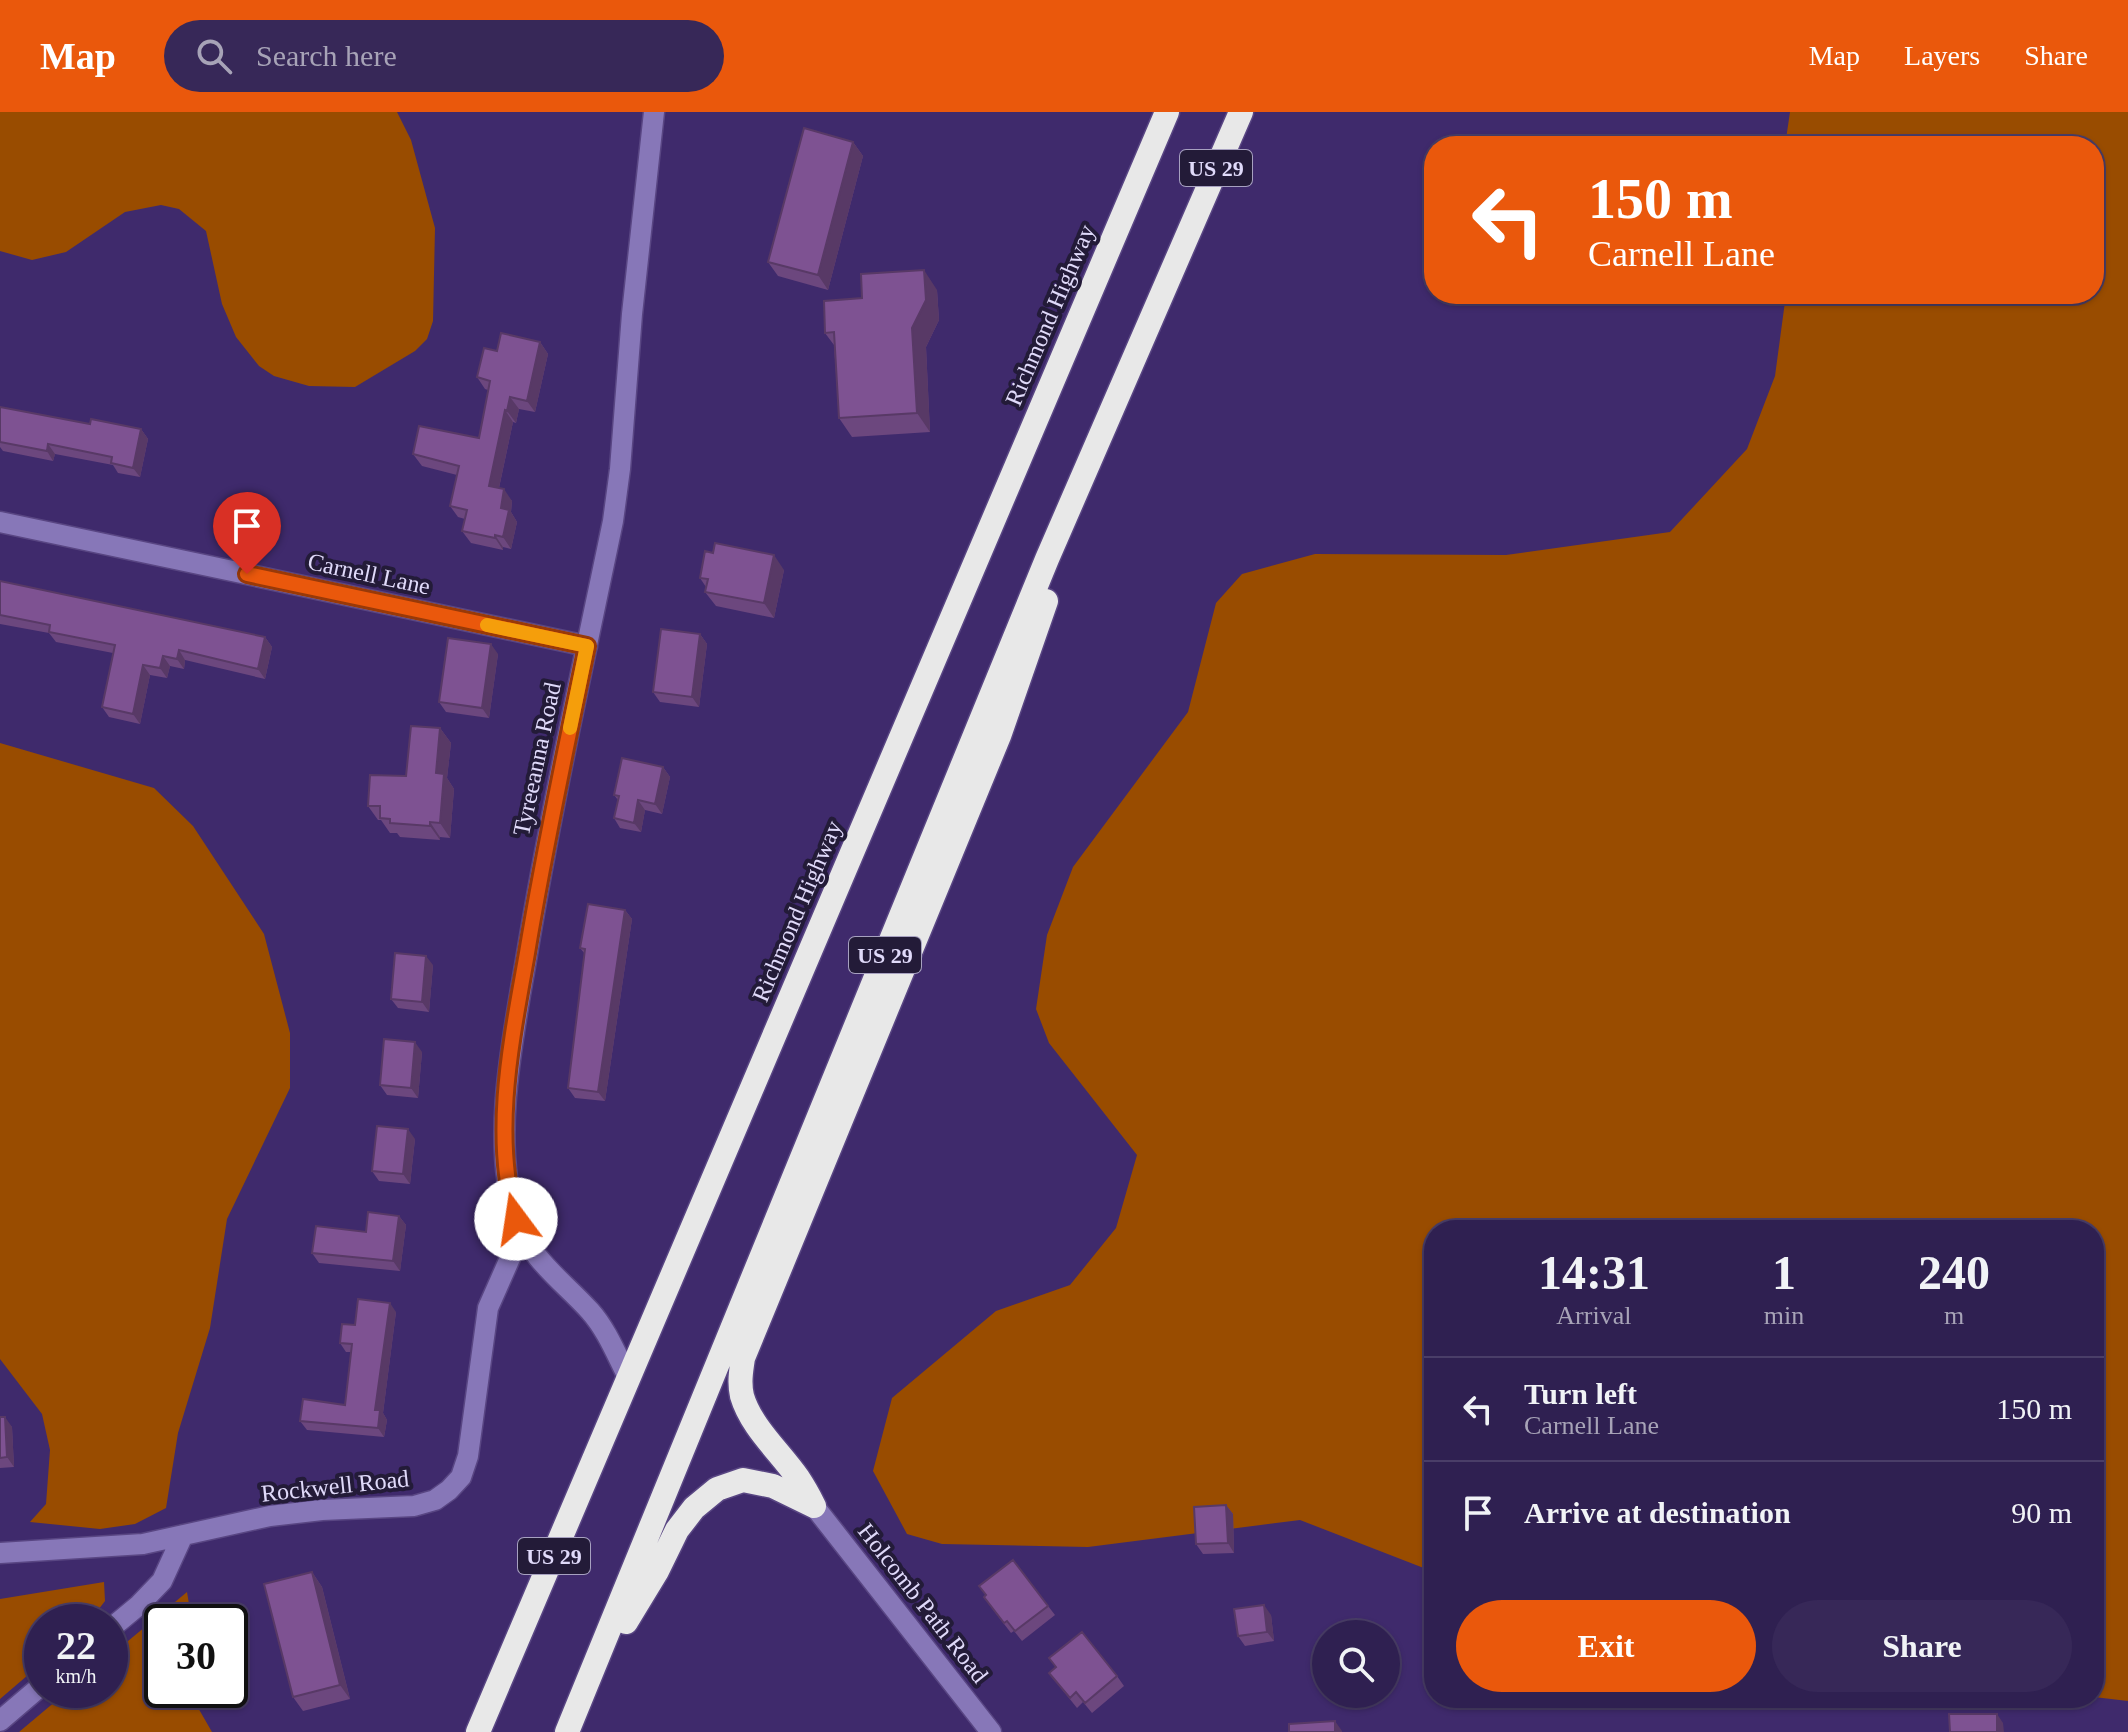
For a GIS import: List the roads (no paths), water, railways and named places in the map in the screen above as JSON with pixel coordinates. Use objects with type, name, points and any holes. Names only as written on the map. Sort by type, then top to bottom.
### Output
[{"type":"highway","name":"Richmond Highway","points":[[478,1732],[1167,112]]},
{"type":"highway","name":"US 29","points":[[567,1732],[1035,588],[1241,112]]},
{"type":"highway","points":[[814,1506],[800,1481],[745,1405],[740,1383],[743,1358],[999,736],[1114,407]]},
{"type":"highway","points":[[585,1690],[657,1571],[677,1530],[694,1508],[717,1489],[743,1480],[773,1486],[814,1506]]},
{"type":"street","name":"Tyreeanna Road","points":[[629,1379],[592,1314],[541,1263],[522,1231],[511,1200],[505,1165],[508,1080],[540,872],[613,521],[654,112]]},
{"type":"street","name":"Carnell Lane","points":[[0,522],[587,646]]},
{"type":"street","name":"Rockwell Road","points":[[0,1553],[143,1544],[270,1516],[414,1506],[435,1500],[461,1477],[468,1456],[488,1308],[522,1231]]},
{"type":"street","name":"Holcomb Path Road","points":[[814,1506],[991,1732]]},
{"type":"street","points":[[128,1612],[162,1581],[183,1535]]},
{"type":"street","points":[[0,1721],[24,1700]]}]
